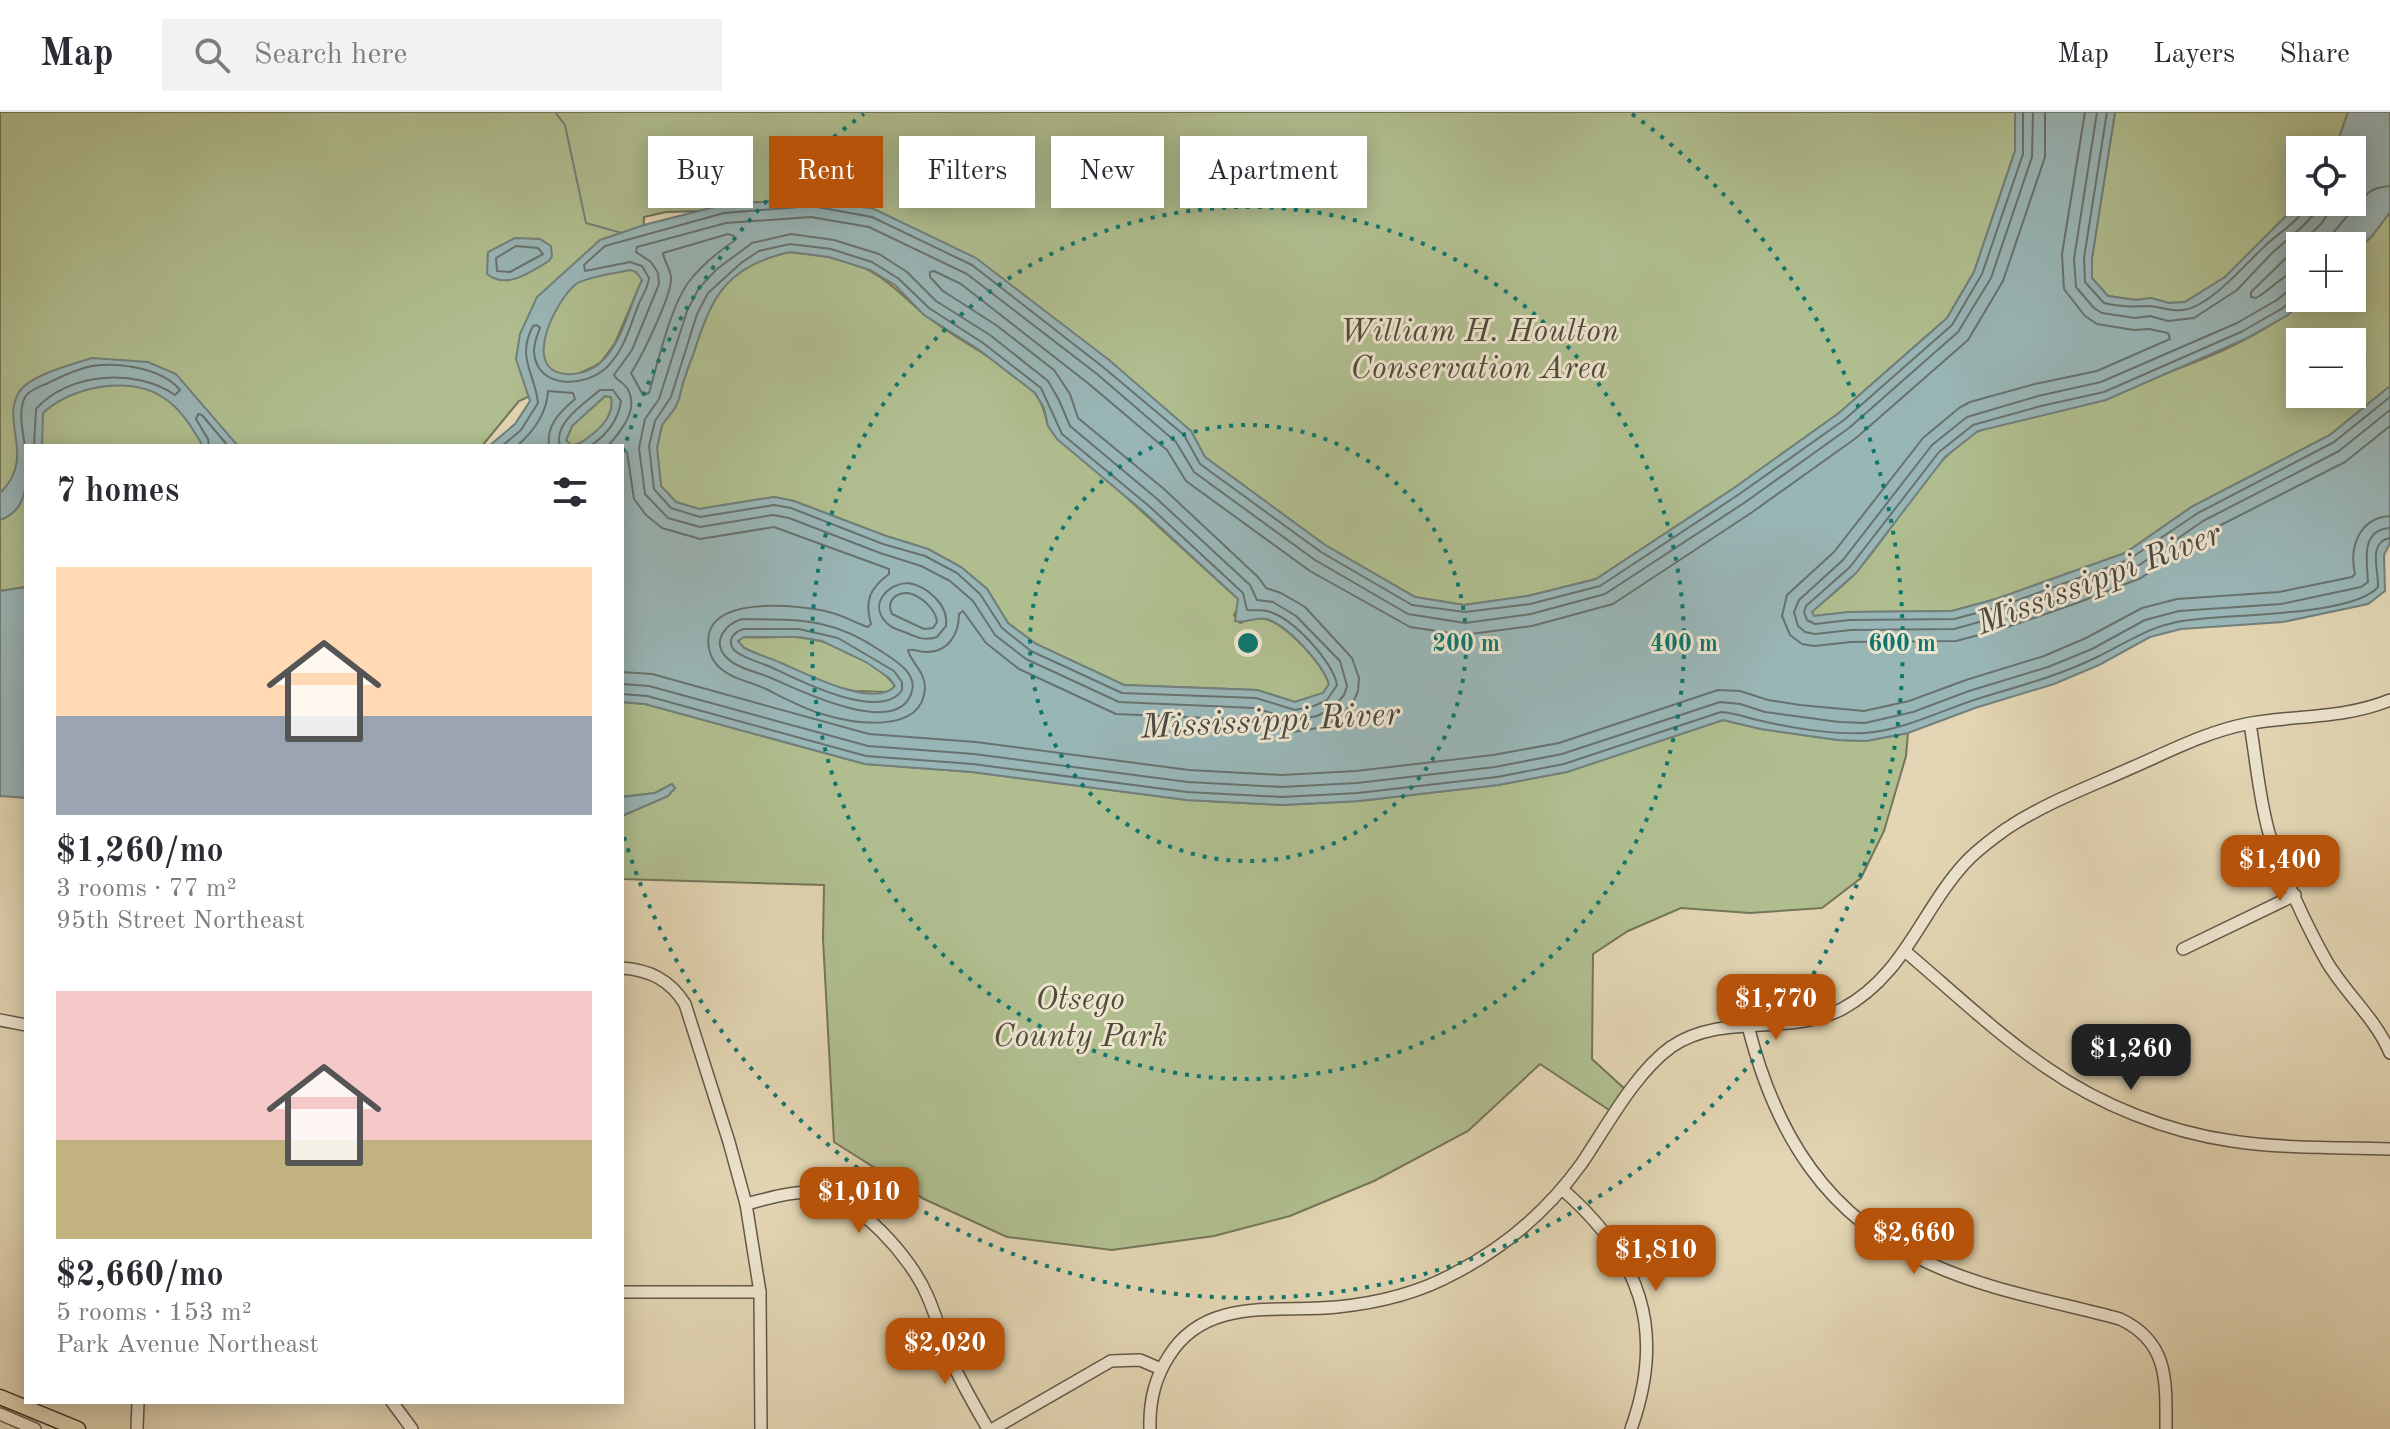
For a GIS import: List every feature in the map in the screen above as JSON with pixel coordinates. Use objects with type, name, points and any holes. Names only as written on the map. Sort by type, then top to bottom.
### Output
[{"type":"main road","points":[[0,1397],[78,1429]]},
{"type":"street","points":[[1150,1429],[1151,1398],[1161,1369],[1182,1338],[1193,1328],[1214,1317],[1250,1310],[1370,1303],[1413,1291],[1452,1275],[1512,1237],[1562,1189],[1656,1060],[1673,1046],[1697,1033],[1805,1021],[1831,1014],[1864,993],[1906,952],[1966,862],[2018,821],[2062,798],[2202,738],[2250,724],[2327,716],[2390,700]]},
{"type":"street","points":[[2250,724],[2269,832],[2295,895],[2330,967],[2378,1030],[2390,1053]]},
{"type":"street","points":[[2183,949],[2295,895]]},
{"type":"street","points":[[1906,952],[2047,1068],[2089,1092],[2152,1121],[2200,1135],[2240,1142],[2390,1149]]},
{"type":"street","points":[[624,968],[646,971],[674,987],[685,1004],[729,1142],[746,1204],[760,1292],[761,1429]]},
{"type":"street","points":[[0,1020],[24,1025]]},
{"type":"street","points":[[1748,1026],[1768,1093],[1789,1138],[1817,1177],[1858,1218],[1903,1250],[1934,1266],[2132,1325],[2152,1342],[2163,1367],[2166,1429]]},
{"type":"street","points":[[1562,1189],[1605,1230],[1631,1273],[1638,1291],[1646,1332],[1646,1368],[1642,1397],[1631,1429]]},
{"type":"street","points":[[746,1204],[805,1192],[831,1196],[864,1216],[909,1263],[927,1293],[953,1363],[991,1429],[1111,1361],[1140,1360],[1161,1369]]},
{"type":"street","points":[[624,1292],[760,1292]]},
{"type":"street","points":[[137,1429],[138,1404]]},
{"type":"street","points":[[393,1404],[412,1429]]},
{"type":"street","points":[[0,1414],[35,1429]]},
{"type":"green space","name":"William H. Houlton Conservation Area","points":[[0,112],[2015,112],[2015,151],[1974,272],[1947,318],[1839,413],[1734,488],[1596,579],[1528,596],[1464,605],[1415,597],[1325,545],[1205,457],[1193,435],[1109,360],[830,208],[883,208],[883,136],[769,136],[769,201],[753,203],[753,136],[648,136],[648,208],[712,208],[644,217],[642,280],[615,343],[601,362],[593,367],[519,401],[484,444],[24,444],[24,587],[0,591]]},
{"type":"green space","points":[[2115,112],[2348,112],[2340,136],[2286,136],[2286,216],[2225,277],[2185,302],[2108,296],[2092,278],[2092,258]]},
{"type":"green space","points":[[2390,212],[2390,386],[2366,406],[2366,328],[2286,328],[2286,408],[2363,408],[2330,435],[2193,506],[2125,553],[1996,599],[1952,611],[1849,612],[1814,616],[1811,612],[1857,571],[1941,462],[1975,433],[2183,367],[2250,337],[2288,312],[2366,312],[2366,242]]},
{"type":"green space","points":[[789,252],[842,260],[872,272],[937,324],[1022,381],[1039,399],[1048,426],[1238,599],[1234,615],[1240,623],[1255,619],[1274,622],[1303,646],[1329,684],[1323,693],[1295,702],[1257,690],[1124,685],[1036,644],[1008,623],[987,589],[961,567],[928,549],[794,501],[774,497],[699,509],[676,502],[661,486],[657,448],[662,425],[679,399],[708,314],[725,286],[736,275],[768,258]]},
{"type":"green space","points":[[605,396],[611,397],[610,413],[592,436],[577,444],[568,444],[566,440],[572,426]]},
{"type":"green space","points":[[744,637],[795,637],[836,646],[875,667],[895,686],[889,692],[855,691],[831,686],[744,648],[738,641]]},
{"type":"green space","name":"Otsego County Park","points":[[624,702],[645,704],[865,764],[972,772],[1187,800],[1282,805],[1359,801],[1498,785],[1566,772],[1723,720],[1838,740],[1866,741],[1908,733],[1906,756],[1884,831],[1861,878],[1822,908],[1750,913],[1681,908],[1628,931],[1593,954],[1592,1059],[1627,1091],[1612,1112],[1540,1064],[1468,1131],[1374,1181],[1290,1216],[1214,1236],[1112,1250],[1007,1237],[924,1199],[834,1142],[823,939],[824,885],[624,879],[624,815],[668,796],[675,788],[672,784],[655,793],[624,797]]},
{"type":"water","name":"Mississippi River","points":[[2015,112],[2115,112],[2092,258],[2092,278],[2108,296],[2136,300],[2151,298],[2169,303],[2185,302],[2225,277],[2286,216],[2366,216],[2366,136],[2340,136],[2348,112],[2390,112],[2390,212],[2366,242],[2366,232],[2286,232],[2286,312],[2291,312],[2288,315],[2245,339],[2106,400],[1978,431],[1945,457],[1856,573],[1812,612],[1814,616],[1849,612],[1952,611],[1996,599],[2125,553],[2193,506],[2330,435],[2390,386],[2390,543],[2384,555],[2385,591],[2368,604],[2283,622],[2181,629],[2150,637],[2099,665],[2054,684],[1908,733],[1866,741],[1761,729],[1723,720],[1567,772],[1498,785],[1359,801],[1282,805],[1187,800],[972,772],[865,764],[645,704],[624,702],[624,444],[579,444],[606,420],[612,405],[611,397],[605,396],[572,426],[566,440],[570,444],[491,444],[515,424],[530,401],[516,359],[520,334],[537,297],[600,240],[710,208],[753,208],[753,203],[769,201],[769,208],[868,208],[976,258],[1109,360],[1191,431],[1205,457],[1325,545],[1415,597],[1464,605],[1528,596],[1596,579],[1734,488],[1839,413],[1947,318],[1974,272],[2015,151]],"holes":[[[790,252],[829,257],[870,270],[895,285],[924,315],[978,349],[1035,393],[1044,408],[1048,426],[1057,439],[1144,512],[1238,599],[1235,621],[1267,619],[1285,629],[1304,647],[1320,666],[1329,684],[1323,693],[1295,702],[1257,690],[1124,685],[1036,644],[1008,623],[987,589],[961,567],[928,549],[794,501],[774,497],[699,509],[676,502],[661,486],[657,448],[662,425],[679,399],[685,375],[716,299],[737,275],[769,258]],[[630,270],[642,280],[620,335],[608,355],[584,372],[566,374],[552,370],[545,360],[546,334],[568,292],[587,279]],[[744,637],[798,637],[822,641],[866,662],[895,686],[870,694],[835,686],[744,648],[738,641]]]},
{"type":"water","points":[[515,238],[540,239],[551,246],[552,256],[549,261],[518,278],[502,280],[487,274],[488,252]]},
{"type":"water","points":[[92,358],[148,362],[176,374],[236,444],[202,444],[176,408],[150,391],[118,386],[85,390],[69,396],[43,413],[42,444],[24,444],[22,499],[18,508],[0,520],[0,493],[11,480],[16,466],[14,404],[19,392],[32,380]]},
{"type":"water","points":[[24,587],[24,798],[0,796],[0,591]]},
{"type":"water","points":[[672,784],[675,788],[668,796],[624,815],[624,797],[655,793]]},
{"type":"waterway","points":[[555,112],[565,125],[586,223],[622,233]]}]
